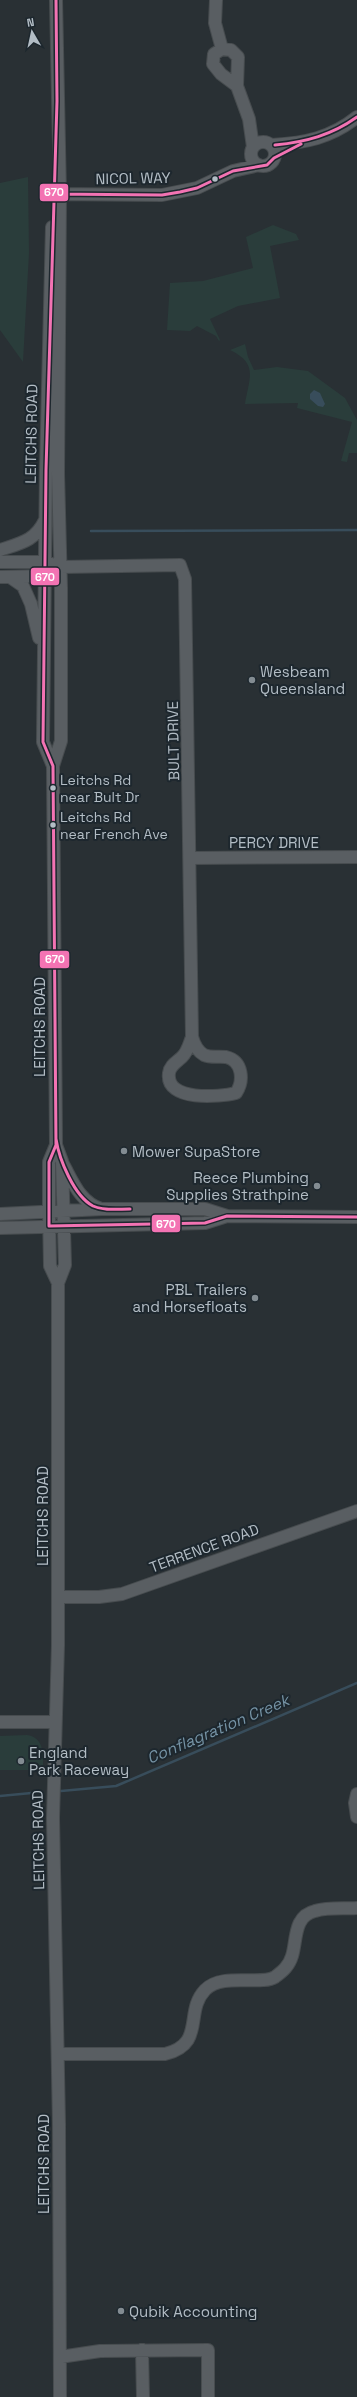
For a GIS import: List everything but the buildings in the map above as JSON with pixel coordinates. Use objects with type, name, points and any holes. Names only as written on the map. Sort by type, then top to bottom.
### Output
[{"type":"street","name":"LEITCHS ROAD","points":[[56,0],[61,741],[53,766],[56,1144],[62,1161],[65,1266],[58,1283],[58,1597],[53,1818],[58,2054],[60,2397]]},
{"type":"street","points":[[216,0],[215,23],[222,49]]},
{"type":"street","points":[[237,86],[221,74],[212,64],[214,54],[222,49],[231,50],[238,57],[237,86],[248,119],[253,160],[259,165],[267,165],[274,158],[301,144],[329,135],[357,117]]},
{"type":"street","points":[[248,119],[275,151],[274,158]]},
{"type":"street","points":[[252,150],[259,143],[301,144]]},
{"type":"street","name":"NICOL WAY","points":[[232,171],[252,150]]},
{"type":"street","name":"NICOL WAY","points":[[57,194],[162,195],[196,188],[232,171],[259,165]]},
{"type":"street","name":"LEITCHS ROAD","points":[[53,766],[43,742],[45,519],[57,194]]},
{"type":"street","points":[[0,550],[32,538],[39,532],[45,519]]},
{"type":"street","points":[[0,562],[45,562],[61,567]]},
{"type":"street","name":"BULT DRIVE","points":[[61,567],[180,565],[185,579],[191,858],[192,1037],[188,1049],[173,1064],[169,1073],[171,1084],[175,1090],[185,1094],[226,1096],[236,1093],[242,1084],[241,1073],[235,1063],[226,1057],[213,1057],[203,1054],[196,1048],[192,1037]]},
{"type":"street","points":[[5,577],[45,576],[61,567]]},
{"type":"street","points":[[5,577],[23,586],[31,604],[38,628],[44,687]]},
{"type":"street","name":"PERCY DRIVE","points":[[191,858],[357,857]]},
{"type":"street","name":"LEITCHS ROAD","points":[[56,1144],[49,1162],[49,1226],[50,1266],[58,1283]]},
{"type":"street","points":[[62,1161],[79,1194],[91,1206],[102,1209]]},
{"type":"street","points":[[0,1214],[102,1209],[205,1209],[227,1216],[357,1217]]},
{"type":"street","points":[[0,1228],[205,1223],[227,1216]]},
{"type":"street","name":"TERRENCE ROAD","points":[[58,1597],[99,1597],[122,1594],[357,1511]]},
{"type":"street","points":[[0,1722],[55,1722]]},
{"type":"street","points":[[357,1794],[355,1803],[357,1817]]},
{"type":"street","points":[[58,2054],[165,2054],[175,2052],[183,2047],[189,2039],[193,2028],[198,1998],[206,1988],[226,1981],[273,1978],[286,1968],[292,1956],[298,1924],[305,1916],[314,1911],[357,1908]]},
{"type":"street","points":[[142,2350],[143,2397]]},
{"type":"street","points":[[60,2357],[100,2351],[208,2350],[208,2397]]},
{"type":"green space","points":[[28,177],[29,253],[23,362],[0,330],[0,183]]},
{"type":"green space","points":[[273,225],[296,234],[299,240],[270,246],[280,298],[238,306],[210,319],[220,340],[219,341],[216,336],[197,326],[190,331],[167,330],[170,283],[203,281],[253,268],[246,237]]},
{"type":"green space","points":[[245,344],[248,357],[254,370],[277,367],[308,371],[345,398],[357,420],[357,453],[349,453],[347,462],[341,461],[352,422],[297,408],[298,403],[245,404],[250,379],[249,366],[239,355],[230,350]]},
{"type":"green space","name":"England Park Raceway","points":[[27,1735],[33,1737],[40,1743],[43,1753],[43,1770],[0,1770],[0,1736]]},
{"type":"water","points":[[314,390],[320,393],[325,404],[323,407],[318,406],[310,399],[310,394]]},
{"type":"waterway","points":[[91,531],[357,530]]},
{"type":"waterway","name":"Conflagration Creek","points":[[61,1791],[116,1786],[357,1683]]},
{"type":"waterway","name":"Conflagration Creek","points":[[0,1796],[42,1792]]},
{"type":"transit line","name":"670","points":[[56,0],[57,101],[46,470],[43,742],[53,766],[56,1145],[49,1162],[49,1226],[205,1223],[227,1216],[357,1217]]},
{"type":"transit line","name":"670","points":[[275,145],[318,137],[338,129],[357,117]]},
{"type":"transit line","name":"670","points":[[53,194],[162,195],[180,192],[197,188],[233,171],[267,165],[274,158],[301,144]]},
{"type":"transit line","name":"670","points":[[56,1139],[60,1156],[68,1176],[86,1201],[93,1206],[102,1209],[130,1209]]},
{"type":"place","name":"Wesbeam Queensland","points":[[252,680]]},
{"type":"place","name":"Leitchs Rd near Bult Dr","points":[[53,788]]},
{"type":"place","name":"Leitchs Rd near French Ave","points":[[53,825]]},
{"type":"place","name":"Mower SupaStore","points":[[124,1151]]},
{"type":"place","name":"Reece Plumbing Supplies Strathpine","points":[[317,1186]]},
{"type":"place","name":"PBL Trailers and Horsefloats","points":[[255,1298]]},
{"type":"place","name":"England Park Raceway","points":[[21,1761]]},
{"type":"place","name":"Qubik Accounting","points":[[121,2311]]}]
